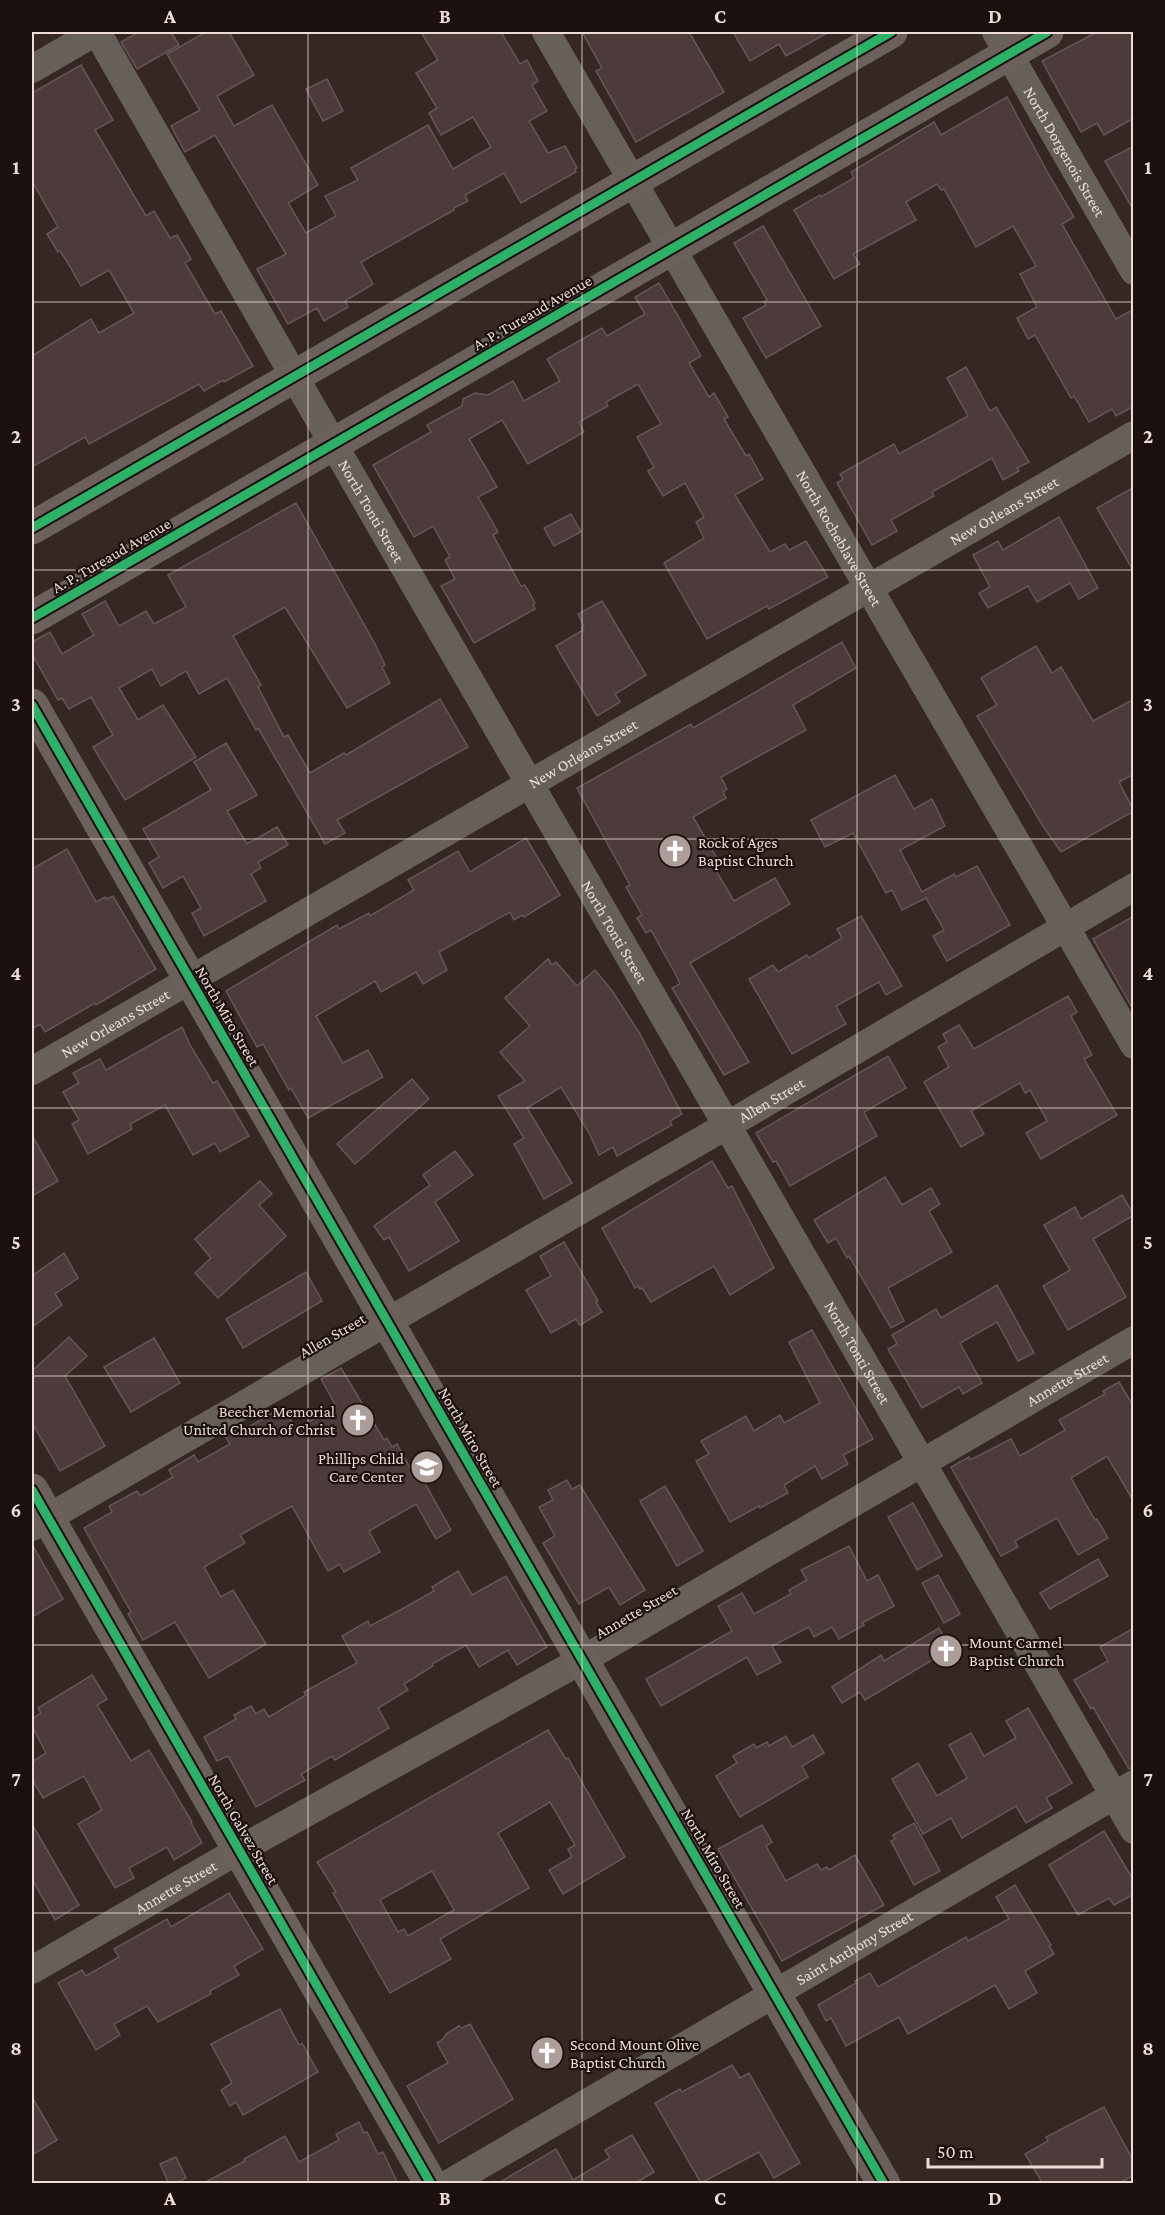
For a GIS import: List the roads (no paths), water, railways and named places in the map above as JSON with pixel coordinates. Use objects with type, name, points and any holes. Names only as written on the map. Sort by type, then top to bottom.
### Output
[{"type":"street","points":[[32,69],[97,32]]},
{"type":"street","name":"North Tonti Street","points":[[97,32],[921,1463],[1124,1790],[1134,1830]]},
{"type":"street","name":"North Rocheblave Street","points":[[546,32],[1134,1045]]},
{"type":"street","points":[[32,528],[891,32]]},
{"type":"street","name":"A. P. Tureaud Avenue","points":[[32,618],[672,248],[1003,42],[1047,32]]},
{"type":"street","name":"North Dorgenois Street","points":[[1003,42],[1134,271]]},
{"type":"street","name":"New Orleans Street","points":[[32,1071],[1134,435]]},
{"type":"street","name":"North Miro Street","points":[[32,705],[884,2184]]},
{"type":"street","name":"Allen Street","points":[[40,1523],[1134,887]]},
{"type":"street","name":"Annette Street","points":[[32,1970],[239,1850],[582,1660],[1134,1340]]},
{"type":"street","name":"North Galvez Street","points":[[32,1490],[40,1523],[239,1850],[431,2184]]},
{"type":"street","name":"Saint Anthony Street","points":[[448,2184],[1124,1790]]},
{"type":"place","name":"Rock of Ages Baptist Church","points":[[675,851]]},
{"type":"place","name":"Beecher Memorial United Church of Christ","points":[[358,1420]]},
{"type":"place","name":"Phillips Child Care Center","points":[[427,1467]]},
{"type":"place","name":"Mount Carmel Baptist Church","points":[[946,1651]]},
{"type":"place","name":"Second Mount Olive Baptist Church","points":[[547,2053]]}]
